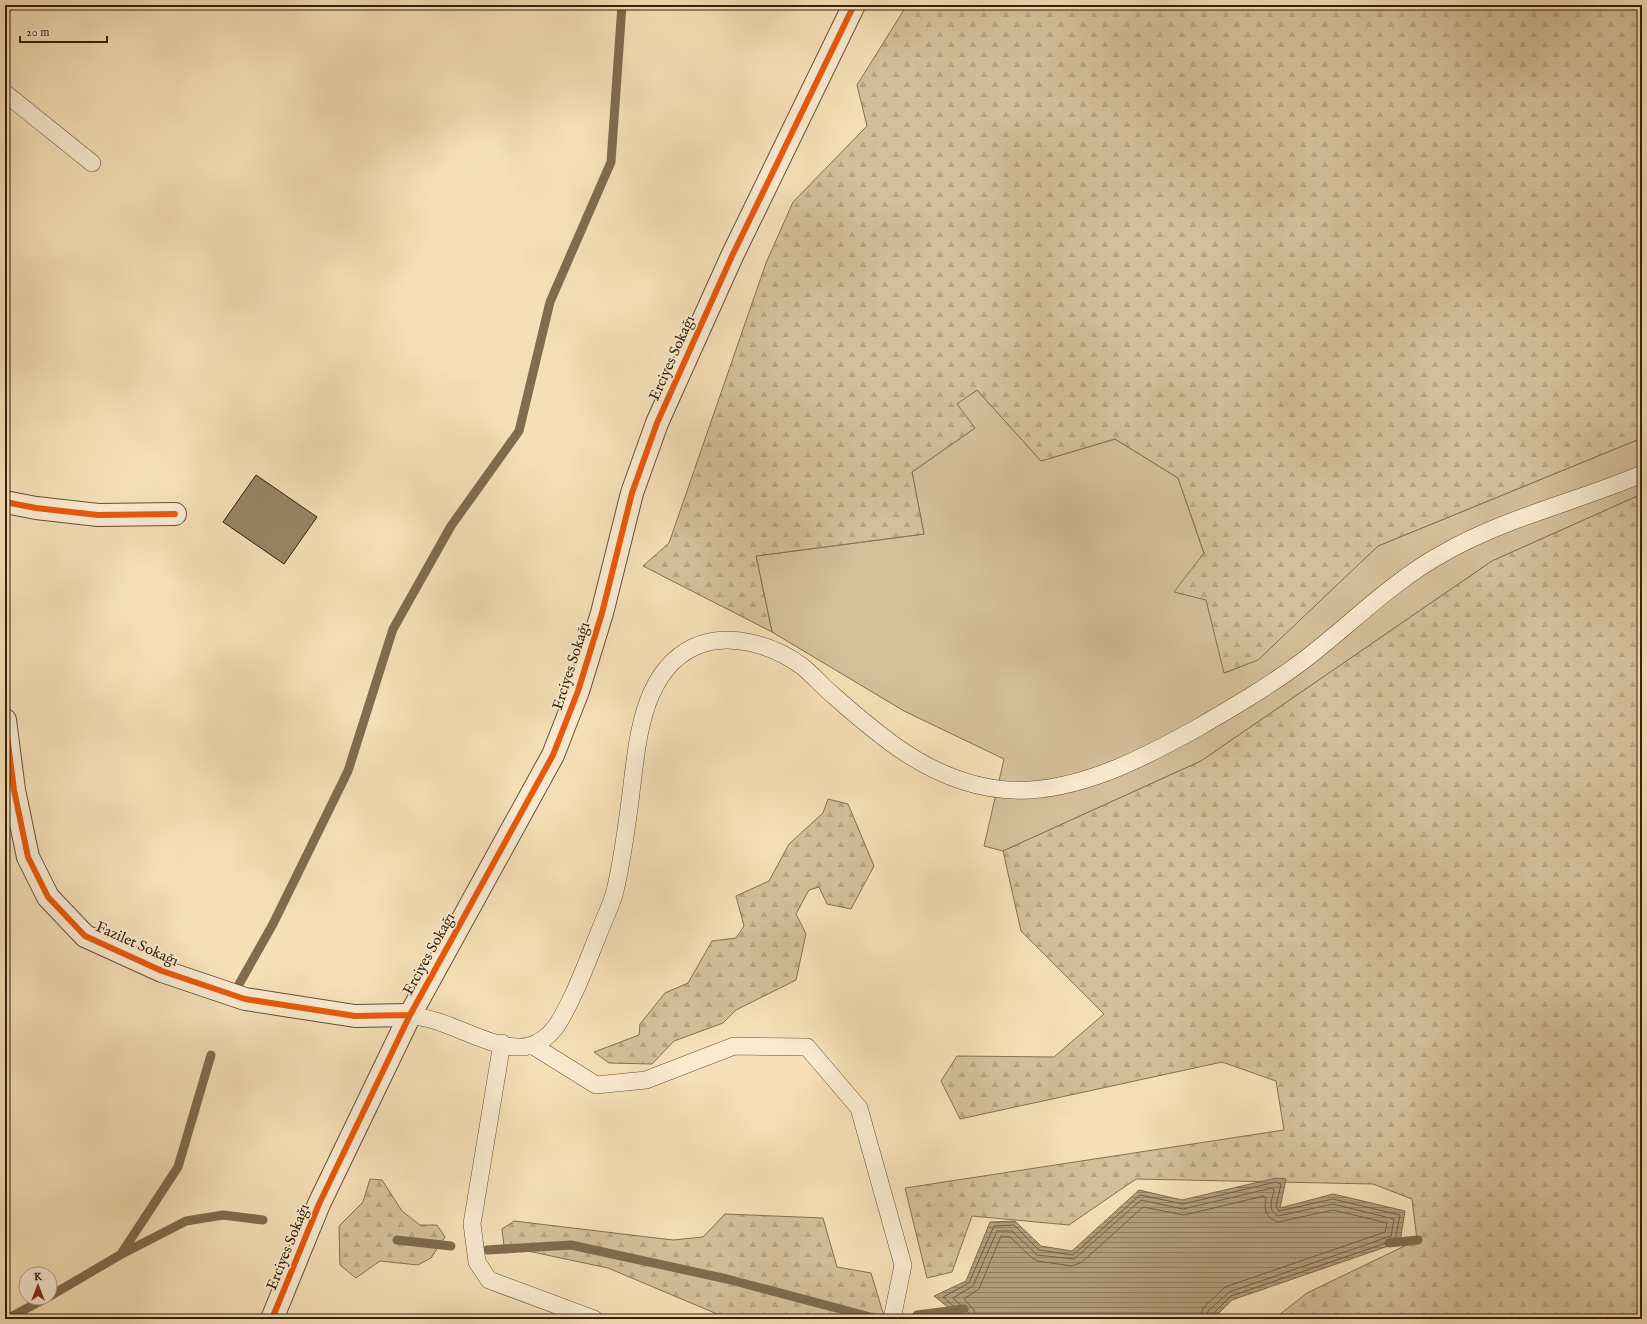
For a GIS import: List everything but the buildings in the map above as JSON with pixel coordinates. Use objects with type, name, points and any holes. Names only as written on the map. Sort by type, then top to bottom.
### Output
[{"type":"street","name":"Erciyes Sokağı","points":[[272,1319],[319,1204],[410,1015],[553,755],[578,692],[602,612],[632,493],[657,423],[732,256],[854,5]]},
{"type":"street","points":[[5,502],[36,508],[98,515],[175,514]]},
{"type":"street","name":"Fazilet Sokağı","points":[[5,720],[14,790],[28,857],[48,897],[85,936],[162,971],[244,999],[355,1016],[410,1015]]},
{"type":"lane","points":[[5,93],[92,163]]},
{"type":"lane","points":[[410,1015],[437,1021],[482,1038],[514,1047],[532,1045],[548,1037],[560,1022],[582,977],[614,895],[645,710],[658,681],[673,662],[693,648],[716,640],[743,641],[772,649],[802,667],[893,744],[936,770],[970,784],[1000,790],[1032,790],[1072,784],[1111,770],[1166,746],[1248,700],[1303,661],[1401,581],[1441,554],[1485,532],[1642,474]]},
{"type":"lane","points":[[502,1043],[472,1224],[477,1262],[489,1280],[594,1319]]},
{"type":"lane","points":[[532,1045],[596,1085],[646,1080],[734,1046],[806,1047],[859,1108],[903,1265],[892,1319]]},
{"type":"green space","points":[[907,5],[1642,5],[1642,438],[1378,546],[1258,660],[1224,673],[1206,600],[1174,592],[1204,553],[1178,478],[1115,439],[1041,461],[977,390],[957,404],[975,428],[912,472],[924,534],[756,556],[772,632],[643,566],[669,543],[766,263],[793,202],[867,126],[857,85]]},
{"type":"green space","points":[[977,390],[1041,461],[1115,439],[1178,478],[1204,553],[1206,599],[1225,673],[1258,659],[1378,546],[1642,438],[1642,494],[1492,561],[1201,761],[1003,851],[984,846],[1004,759],[904,711],[772,632],[756,556],[924,534],[912,472],[975,428],[956,404]]},
{"type":"green space","points":[[1642,494],[1642,1319],[1274,1319],[1307,1293],[1417,1240],[1412,1199],[1373,1184],[1136,1179],[1069,1225],[972,1216],[952,1272],[927,1278],[905,1188],[1284,1130],[1276,1081],[1222,1062],[960,1119],[941,1081],[957,1056],[1054,1057],[1104,1014],[1021,931],[1003,851],[1201,761],[1492,561]]},
{"type":"green space","points":[[828,799],[848,804],[874,866],[851,909],[827,904],[819,887],[809,890],[796,914],[806,934],[796,980],[736,1010],[723,1023],[674,1041],[652,1064],[609,1063],[594,1052],[639,1035],[640,1024],[665,993],[688,983],[712,941],[736,938],[744,926],[736,896],[769,881],[789,844],[823,813]]},
{"type":"green space","points":[[370,1179],[382,1180],[402,1211],[420,1225],[437,1225],[445,1237],[431,1258],[418,1265],[380,1261],[356,1278],[340,1265],[339,1226],[363,1202]]},
{"type":"green space","points":[[725,1214],[823,1218],[837,1267],[871,1273],[884,1316],[882,1319],[729,1319],[608,1268],[504,1246],[502,1229],[514,1221],[673,1240],[703,1237]]},
{"type":"water","points":[[1276,1178],[1286,1179],[1280,1208],[1333,1194],[1405,1211],[1400,1242],[1232,1300],[1213,1319],[963,1319],[934,1296],[966,1281],[990,1222],[1015,1221],[1041,1246],[1072,1251],[1139,1190],[1182,1200]]},
{"type":"waterway","points":[[238,986],[273,924],[348,771],[393,629],[451,526],[519,431],[550,302],[611,162],[622,5]]},
{"type":"waterway","points":[[121,1254],[178,1167],[211,1055]]},
{"type":"waterway","points":[[58,1291],[120,1255],[186,1221],[223,1215],[263,1220]]},
{"type":"waterway","points":[[397,1240],[451,1246]]},
{"type":"waterway","points":[[1389,1243],[1418,1240]]},
{"type":"waterway","points":[[487,1250],[571,1245],[727,1279],[878,1319]]},
{"type":"waterway","points":[[7,1319],[31,1306]]},
{"type":"waterway","points":[[917,1315],[964,1309]]},
{"type":"cycle path","points":[[272,1319],[319,1204],[410,1015],[553,755],[578,691],[602,613],[632,493],[657,423],[732,256],[854,5]]},
{"type":"cycle path","points":[[5,502],[36,508],[98,515],[175,514]]},
{"type":"cycle path","points":[[5,720],[14,790],[28,857],[48,897],[85,936],[162,971],[245,999],[355,1016],[410,1015]]}]
